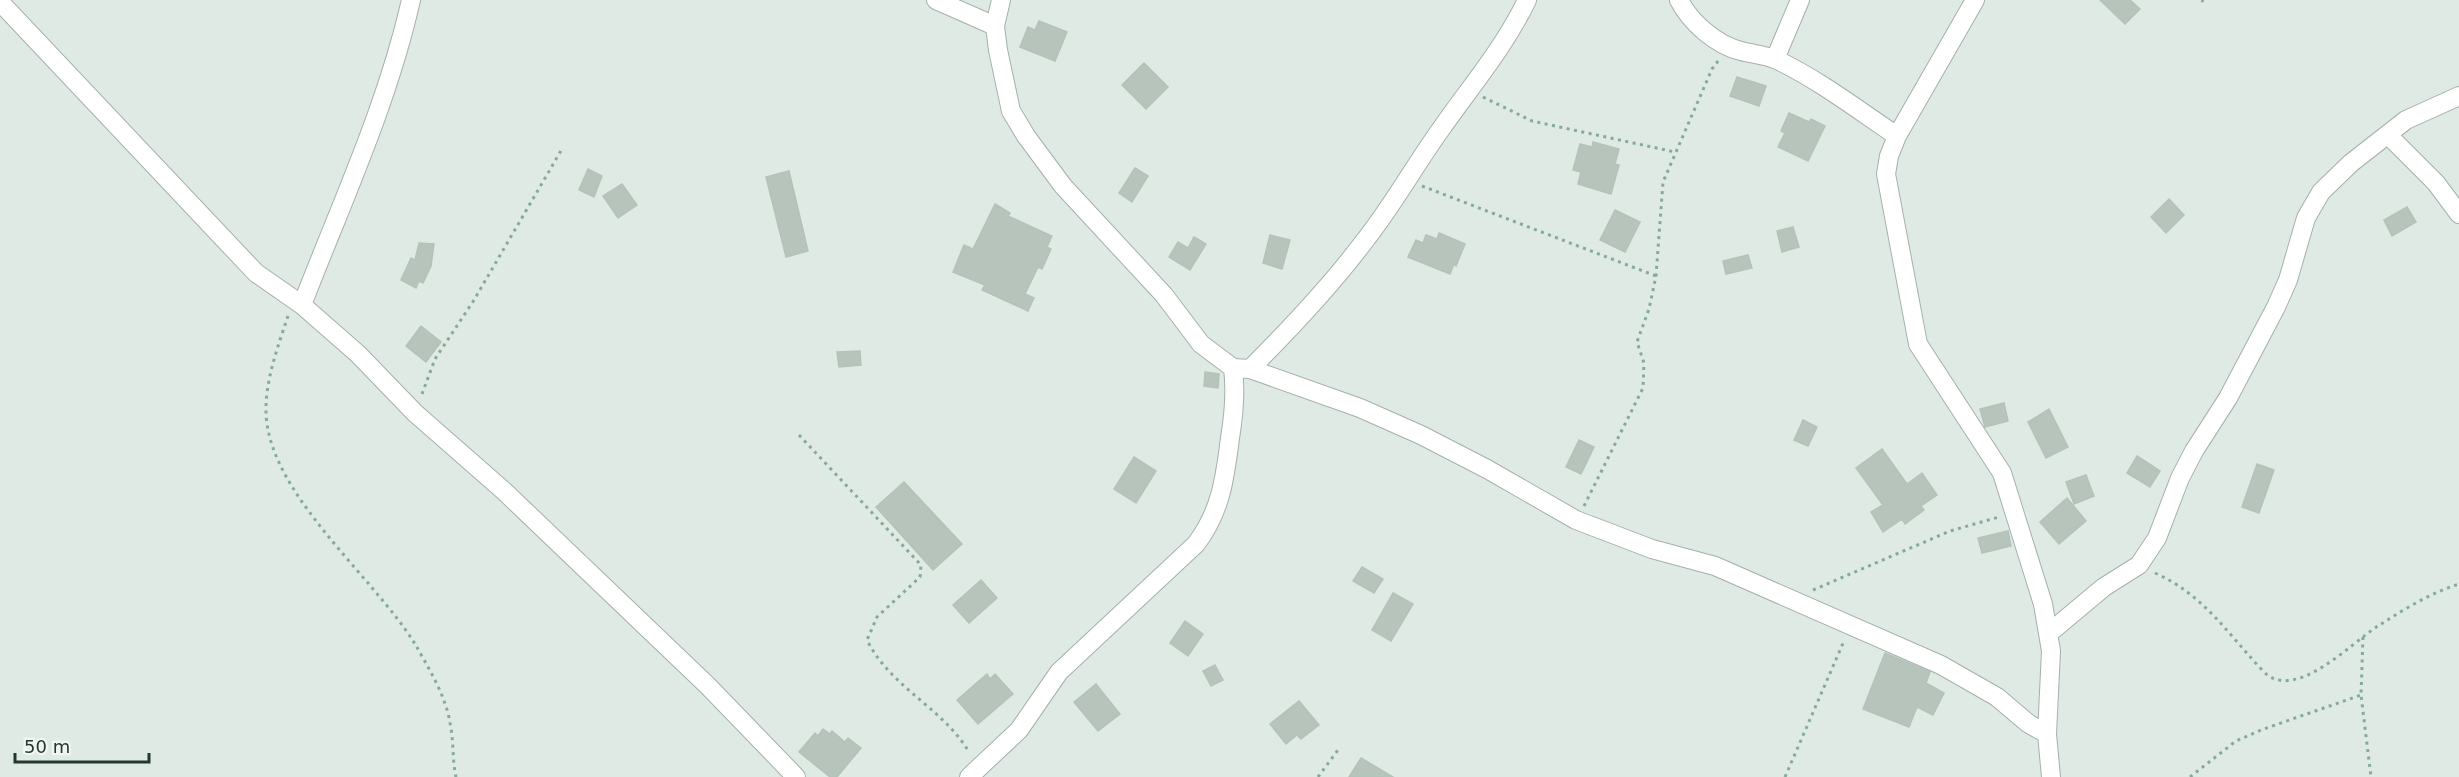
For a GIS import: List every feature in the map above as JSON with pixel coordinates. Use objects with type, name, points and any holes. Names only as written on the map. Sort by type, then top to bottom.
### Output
[{"type":"street","points":[[303,305],[373,126],[400,49],[411,0]]},
{"type":"street","points":[[936,0],[995,26]]},
{"type":"street","points":[[1001,0],[995,26],[1011,111],[1026,136],[1089,216],[1164,296],[1201,344],[1242,369],[1360,408],[1421,435],[1487,469],[1576,520],[1652,549],[1715,566],[1941,665],[1973,682],[2047,734]]},
{"type":"street","points":[[972,774],[1019,730],[1059,672],[1196,544],[1209,527],[1223,492],[1242,369],[1293,327],[1368,237],[1405,179],[1469,89],[1491,64],[1508,38],[1527,0]]},
{"type":"street","points":[[1679,0],[1687,16],[1709,34],[1738,51],[1775,59],[1897,136]]},
{"type":"street","points":[[1775,59],[1800,0]]},
{"type":"street","points":[[1975,0],[1897,136],[1889,156],[1886,174],[1918,344],[2002,472],[2049,633],[2051,651],[2047,734],[2051,777]]},
{"type":"street","points":[[0,2],[256,273],[303,305],[358,354],[416,413],[504,491],[700,678],[796,777]]},
{"type":"street","points":[[2049,633],[2104,587],[2139,565],[2157,538],[2180,478],[2244,369],[2276,307],[2288,280],[2312,206],[2334,178],[2406,120],[2459,96]]},
{"type":"street","points":[[2388,135],[2436,183],[2459,214]]},
{"type":"path","points":[[1576,520],[1643,388],[1644,363],[1637,342],[1649,309],[1656,276],[1663,182],[1712,69],[1722,58],[1738,51]]},
{"type":"path","points":[[1469,89],[1532,121],[1676,152]]},
{"type":"path","points":[[416,413],[435,359],[474,300],[562,149]]},
{"type":"path","points":[[1405,179],[1490,214],[1656,276]]},
{"type":"path","points":[[303,305],[288,316],[267,390],[266,412],[272,447],[307,508],[381,596],[415,645],[450,719],[456,777]]},
{"type":"path","points":[[799,435],[921,565],[921,577],[877,617],[867,640],[882,664],[962,741],[973,760],[972,774]]},
{"type":"path","points":[[1789,598],[1832,584],[1950,531],[2015,512]]},
{"type":"path","points":[[2139,565],[2189,591],[2222,622],[2262,670],[2274,679],[2295,679],[2319,669],[2363,637],[2436,592],[2459,584]]},
{"type":"path","points":[[1785,777],[1851,626]]},
{"type":"path","points":[[2363,637],[2361,695],[2371,777]]},
{"type":"path","points":[[2190,777],[2236,741],[2361,695]]},
{"type":"path","points":[[1318,777],[1338,750]]},
{"type":"building","points":[[2100,0],[2130,0],[2140,9],[2125,24]]},
{"type":"building","points":[[1039,21],[1067,32],[1055,61],[1020,47],[1028,27],[1035,30]]},
{"type":"building","points":[[1144,63],[1168,87],[1146,109],[1122,85]]},
{"type":"building","points":[[1737,77],[1766,86],[1759,106],[1730,96]]},
{"type":"building","points":[[1789,113],[1809,122],[1811,119],[1825,126],[1808,161],[1778,147],[1785,133],[1781,131]]},
{"type":"building","points":[[1593,142],[1619,149],[1615,164],[1619,165],[1611,194],[1578,184],[1581,172],[1573,170],[1580,144],[1592,147]]},
{"type":"building","points":[[1135,168],[1148,176],[1132,202],[1119,193]]},
{"type":"building","points":[[588,169],[602,176],[594,197],[579,190]]},
{"type":"building","points":[[789,171],[808,251],[786,257],[766,177]]},
{"type":"building","points":[[622,184],[637,205],[618,218],[603,196]]},
{"type":"building","points":[[2169,199],[2184,215],[2166,233],[2151,217]]},
{"type":"building","points":[[995,204],[1010,213],[1008,216],[1052,236],[1047,247],[1051,249],[1042,269],[1038,267],[1025,294],[1034,298],[1028,311],[982,290],[985,285],[953,272],[964,245],[973,249]]},
{"type":"building","points":[[2407,207],[2416,222],[2392,236],[2384,220]]},
{"type":"building","points":[[1615,210],[1640,222],[1625,252],[1600,240]]},
{"type":"building","points":[[1793,227],[1799,247],[1782,252],[1777,231]]},
{"type":"building","points":[[1439,233],[1465,244],[1450,274],[1408,257],[1416,240],[1423,243],[1426,235],[1437,239]]},
{"type":"building","points":[[1270,235],[1290,240],[1282,269],[1263,263]]},
{"type":"building","points":[[1194,237],[1206,244],[1190,270],[1169,257],[1178,242],[1188,248]]},
{"type":"building","points":[[419,243],[434,244],[431,266],[423,283],[419,281],[416,288],[401,280],[411,258],[415,260]]},
{"type":"building","points":[[1748,255],[1752,268],[1726,274],[1723,261]]},
{"type":"building","points":[[421,326],[441,342],[426,362],[406,346]]},
{"type":"building","points":[[860,351],[861,365],[839,367],[837,352]]},
{"type":"building","points":[[1205,372],[1219,374],[1218,388],[1204,386]]},
{"type":"building","points":[[2004,403],[2008,421],[1985,427],[1980,409]]},
{"type":"building","points":[[2049,409],[2068,447],[2046,458],[2028,422]]},
{"type":"building","points":[[1803,420],[1817,427],[1808,446],[1794,440]]},
{"type":"building","points":[[1579,440],[1594,447],[1581,474],[1566,467]]},
{"type":"building","points":[[1882,449],[1907,484],[1922,473],[1937,495],[1921,506],[1924,510],[1905,524],[1902,519],[1883,532],[1871,512],[1883,505],[1856,468]]},
{"type":"building","points":[[2137,456],[2160,471],[2150,487],[2127,473]]},
{"type":"building","points":[[1134,457],[1156,471],[1136,503],[1114,489]]},
{"type":"building","points":[[2257,464],[2274,470],[2259,513],[2242,507]]},
{"type":"building","points":[[2086,475],[2094,496],[2074,504],[2066,482]]},
{"type":"building","points":[[904,482],[962,544],[933,570],[876,507]]},
{"type":"building","points":[[2067,498],[2086,521],[2059,544],[2040,522]]},
{"type":"building","points":[[2008,531],[2011,546],[1982,553],[1978,538]]},
{"type":"building","points":[[1362,567],[1383,579],[1374,593],[1353,581]]},
{"type":"building","points":[[981,580],[997,598],[969,623],[953,605]]},
{"type":"building","points":[[1393,593],[1413,604],[1391,641],[1372,630]]},
{"type":"building","points":[[1185,621],[1203,634],[1188,656],[1170,643]]},
{"type":"building","points":[[1885,653],[1930,672],[1926,683],[1944,693],[1933,715],[1917,707],[1909,727],[1863,709]]},
{"type":"building","points":[[1215,665],[1223,680],[1211,686],[1203,671]]},
{"type":"building","points":[[987,674],[990,679],[995,674],[1013,694],[978,724],[957,700]]},
{"type":"building","points":[[1096,684],[1120,714],[1098,731],[1074,702]]},
{"type":"building","points":[[1299,701],[1319,725],[1301,739],[1297,735],[1286,744],[1270,724]]},
{"type":"building","points":[[823,729],[830,734],[832,731],[845,742],[848,738],[861,748],[837,777],[830,777],[799,752],[815,733],[818,736]]},
{"type":"building","points":[[1361,758],[1393,777],[1349,777]]}]
